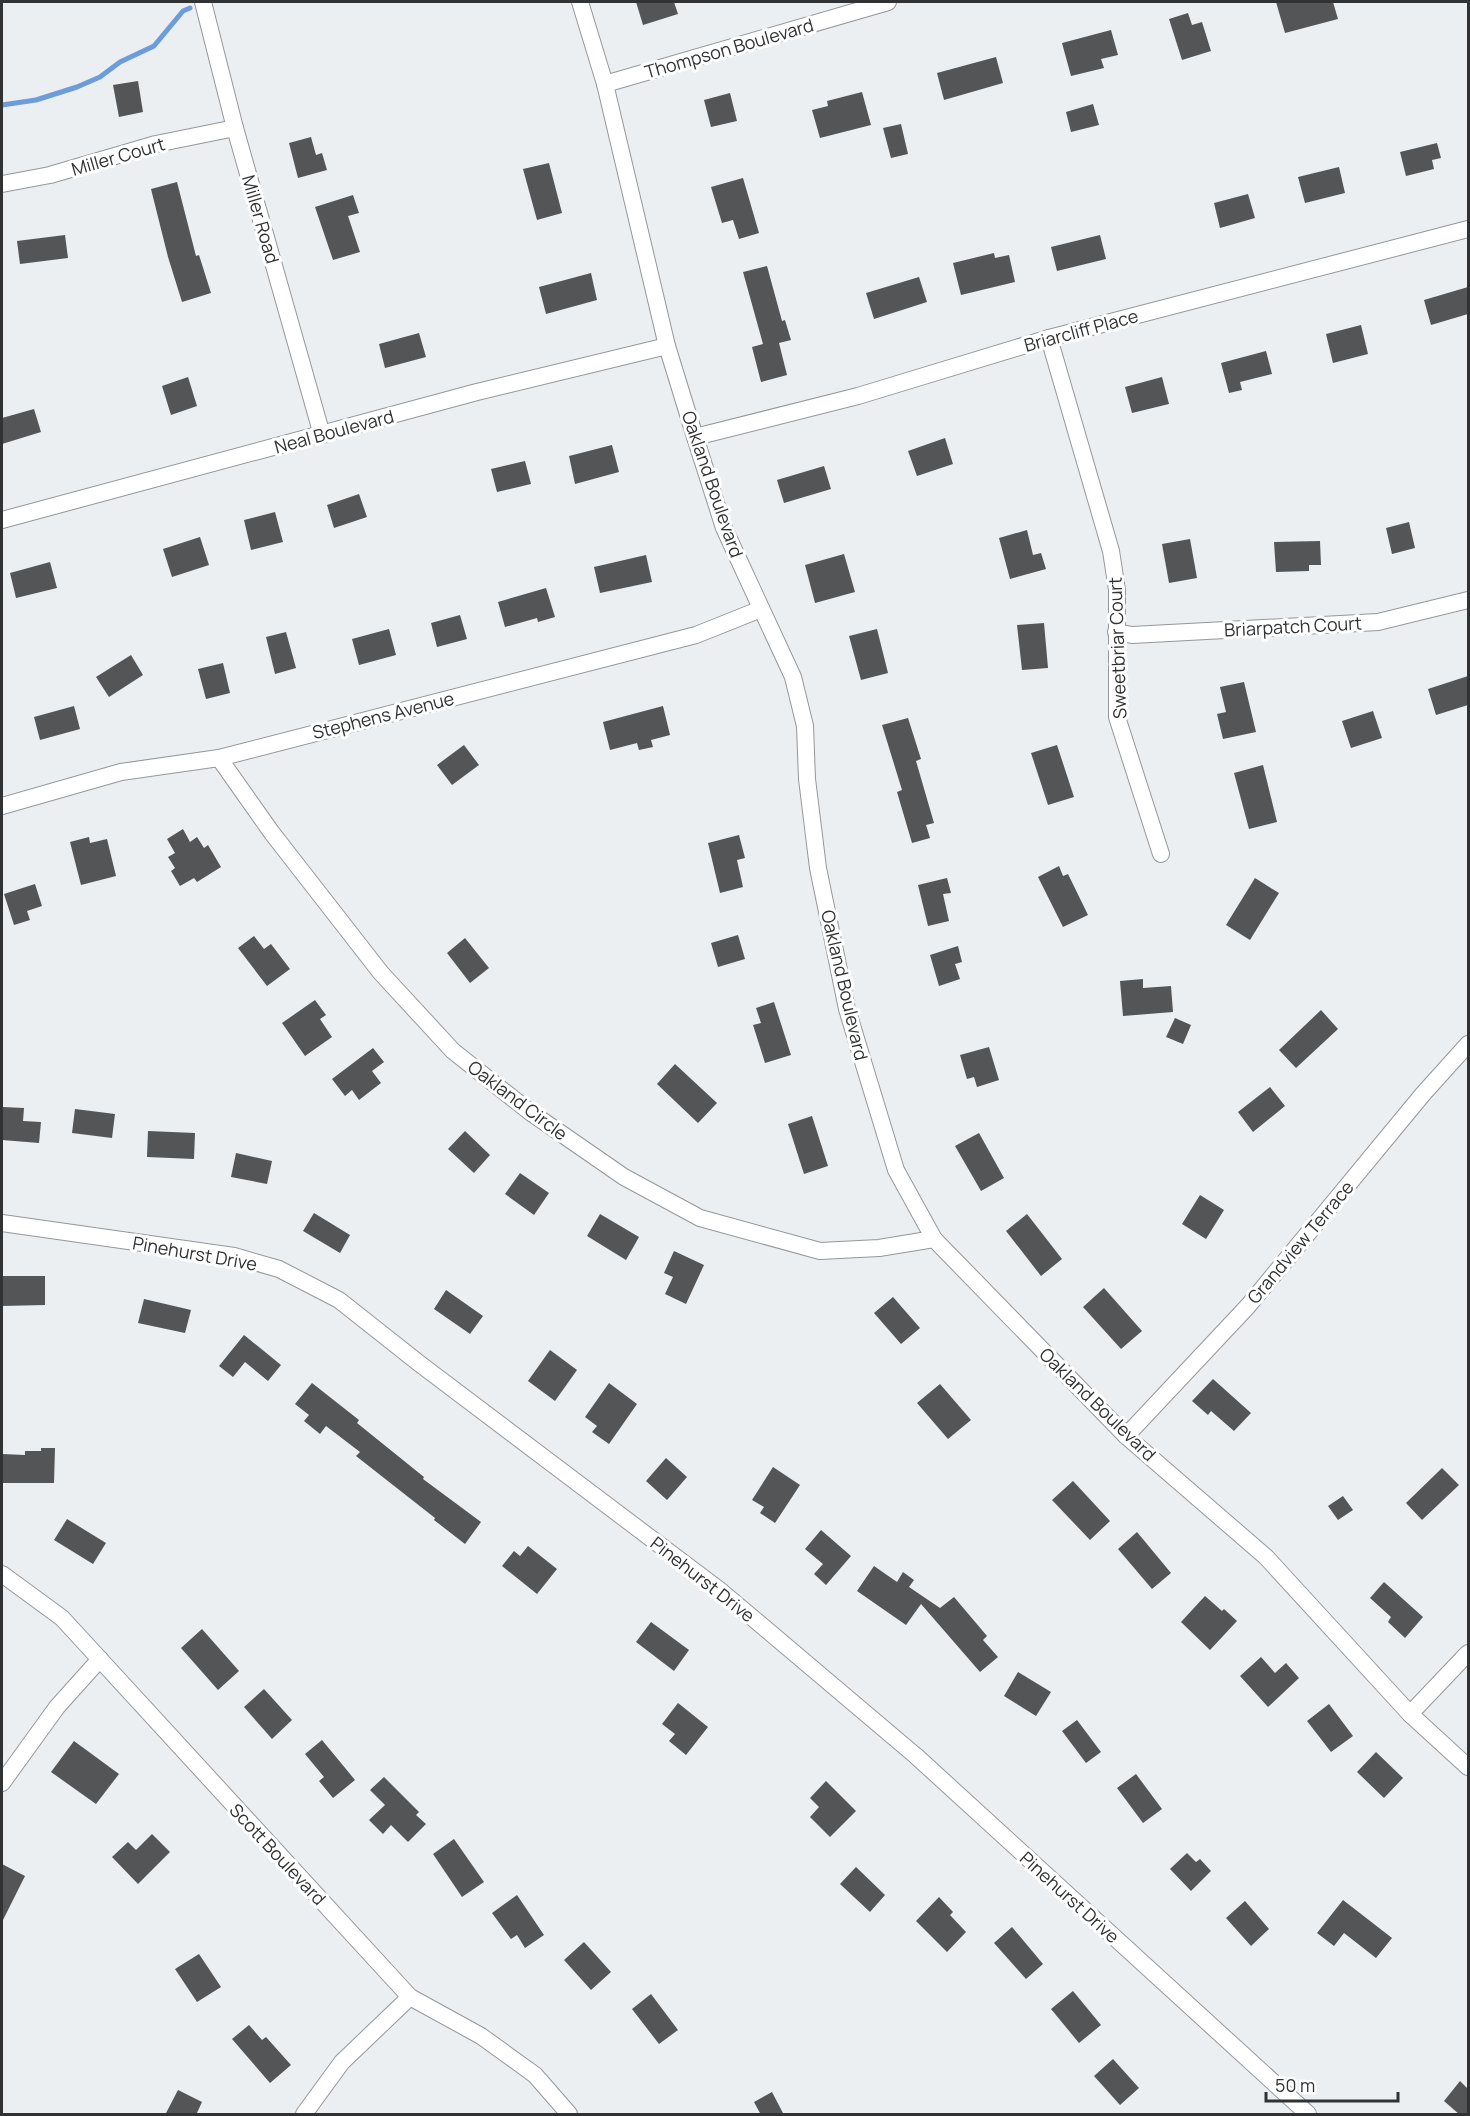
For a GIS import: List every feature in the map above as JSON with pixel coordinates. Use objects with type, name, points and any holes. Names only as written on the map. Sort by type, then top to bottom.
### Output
[{"type":"street","name":"Miller Road","points":[[203,2],[235,128],[322,435]]},
{"type":"street","name":"Oakland Boulevard","points":[[580,2],[605,84],[668,346],[694,437],[724,528],[793,677],[806,726],[807,778],[818,868],[847,1009],[896,1170],[934,1239],[1126,1436],[1266,1557],[1410,1713],[1468,1767]]},
{"type":"street","name":"Thompson Boulevard","points":[[605,84],[888,2]]},
{"type":"street","name":"Miller Court","points":[[2,184],[50,175],[156,144],[235,128]]},
{"type":"street","name":"Briarcliff Place","points":[[694,437],[858,396],[1049,338],[1468,230]]},
{"type":"street","name":"Sweetbriar Court","points":[[1049,338],[1111,551],[1117,590],[1117,717],[1161,854]]},
{"type":"street","name":"Neal Boulevard","points":[[2,520],[477,392],[668,346]]},
{"type":"street","name":"Briarpatch Court","points":[[1116,632],[1132,635],[1378,622],[1468,600]]},
{"type":"street","name":"Stephens Avenue","points":[[2,806],[121,772],[219,758],[696,635],[761,609]]},
{"type":"street","name":"Oakland Circle","points":[[219,758],[272,833],[381,973],[453,1051],[530,1112],[624,1177],[700,1218],[820,1251],[879,1248],[934,1239]]},
{"type":"street","name":"Grandview Terrace","points":[[1126,1436],[1248,1306],[1423,1094],[1468,1044]]},
{"type":"street","name":"Pinehurst Drive","points":[[2,1223],[234,1256],[279,1269],[339,1300],[731,1600],[916,1756],[1308,2115]]},
{"type":"street","name":"Scott Boulevard","points":[[2,1574],[62,1618],[410,1996],[481,2036],[535,2074],[569,2115]]},
{"type":"street","points":[[1410,1713],[1468,1653]]},
{"type":"street","points":[[2,1783],[57,1707],[100,1659]]},
{"type":"street","points":[[304,2115],[342,2062],[410,1996]]},
{"type":"building","points":[[636,2],[674,2],[678,14],[643,25]]},
{"type":"building","points":[[1276,2],[1333,2],[1338,19],[1285,33]]},
{"type":"building","points":[[1188,13],[1192,25],[1202,22],[1211,51],[1182,60],[1169,19]]},
{"type":"building","points":[[1111,30],[1118,55],[1101,59],[1104,68],[1071,76],[1062,43]]},
{"type":"building","points":[[996,57],[1003,83],[944,100],[937,73]]},
{"type":"building","points":[[138,81],[143,112],[119,117],[113,85]]},
{"type":"building","points":[[862,92],[871,125],[820,138],[812,110],[828,106],[827,101]]},
{"type":"building","points":[[730,93],[737,121],[711,127],[704,100]]},
{"type":"building","points":[[1093,104],[1099,125],[1071,132],[1066,112]]},
{"type":"building","points":[[901,124],[908,154],[891,158],[883,128]]},
{"type":"building","points":[[311,137],[316,155],[322,153],[327,170],[298,178],[289,143]]},
{"type":"building","points":[[1437,143],[1441,158],[1432,160],[1434,169],[1406,176],[1400,152]]},
{"type":"building","points":[[549,163],[562,213],[537,220],[523,169]]},
{"type":"building","points":[[1339,167],[1345,193],[1305,203],[1298,177]]},
{"type":"building","points":[[743,178],[759,233],[739,239],[733,220],[722,223],[711,187]]},
{"type":"building","points":[[177,182],[196,256],[199,255],[211,293],[182,302],[151,189]]},
{"type":"building","points":[[1248,194],[1255,218],[1220,228],[1214,203]]},
{"type":"building","points":[[353,195],[359,213],[348,216],[360,252],[333,260],[315,207]]},
{"type":"building","points":[[65,235],[68,258],[20,264],[17,241]]},
{"type":"building","points":[[1100,235],[1106,259],[1057,271],[1051,247]]},
{"type":"building","points":[[994,253],[995,258],[1009,255],[1015,282],[961,295],[953,263]]},
{"type":"building","points":[[767,266],[782,321],[785,320],[791,340],[779,343],[787,375],[761,382],[752,347],[763,344],[743,272]]},
{"type":"building","points":[[591,273],[597,300],[546,314],[539,287]]},
{"type":"building","points":[[919,277],[927,302],[874,319],[866,293]]},
{"type":"building","points":[[1468,287],[1468,314],[1431,325],[1424,300]]},
{"type":"building","points":[[1361,325],[1368,354],[1333,363],[1326,334]]},
{"type":"building","points":[[419,333],[426,357],[385,368],[379,344]]},
{"type":"building","points":[[1266,351],[1272,374],[1240,382],[1242,390],[1229,393],[1221,363]]},
{"type":"building","points":[[188,377],[197,406],[171,415],[162,386]]},
{"type":"building","points":[[1162,377],[1169,404],[1132,413],[1125,387]]},
{"type":"building","points":[[34,409],[41,432],[2,444],[2,418]]},
{"type":"building","points":[[945,438],[953,464],[917,476],[908,451]]},
{"type":"building","points":[[612,445],[619,472],[575,484],[569,456]]},
{"type":"building","points":[[525,461],[531,484],[497,492],[491,469]]},
{"type":"building","points":[[824,466],[831,489],[784,503],[777,480]]},
{"type":"building","points":[[359,494],[367,517],[334,528],[327,505]]},
{"type":"building","points":[[275,512],[283,542],[251,550],[244,520]]},
{"type":"building","points":[[1409,522],[1415,548],[1392,554],[1386,528]]},
{"type":"building","points":[[1027,530],[1033,555],[1041,553],[1046,569],[1010,579],[999,538]]},
{"type":"building","points":[[200,537],[209,565],[172,577],[163,549]]},
{"type":"building","points":[[1190,539],[1197,578],[1169,583],[1162,544]]},
{"type":"building","points":[[1320,541],[1321,565],[1309,565],[1309,571],[1276,572],[1274,542]]},
{"type":"building","points":[[844,554],[855,592],[815,603],[805,565]]},
{"type":"building","points":[[646,555],[652,582],[600,593],[594,567]]},
{"type":"building","points":[[50,562],[57,588],[16,598],[10,573]]},
{"type":"building","points":[[546,588],[555,617],[538,622],[537,618],[505,627],[498,602]]},
{"type":"building","points":[[460,615],[467,639],[437,647],[431,623]]},
{"type":"building","points":[[1044,623],[1048,668],[1022,670],[1017,625]]},
{"type":"building","points":[[389,629],[396,655],[359,665],[352,639]]},
{"type":"building","points":[[877,629],[888,673],[861,680],[849,636]]},
{"type":"building","points":[[286,632],[296,668],[275,674],[266,637]]},
{"type":"building","points":[[131,655],[143,675],[109,697],[96,677]]},
{"type":"building","points":[[223,663],[230,693],[206,699],[198,669]]},
{"type":"building","points":[[1468,676],[1468,705],[1436,715],[1428,689]]},
{"type":"building","points":[[1244,682],[1256,732],[1223,739],[1217,714],[1226,712],[1220,687]]},
{"type":"building","points":[[74,706],[80,729],[40,740],[34,717]]},
{"type":"building","points":[[663,706],[670,735],[651,740],[653,747],[639,750],[637,743],[610,750],[603,722]]},
{"type":"building","points":[[1373,711],[1382,738],[1351,748],[1342,721]]},
{"type":"building","points":[[908,718],[921,759],[916,761],[934,823],[926,825],[930,838],[912,843],[897,792],[902,790],[882,725]]},
{"type":"building","points":[[464,745],[479,765],[452,785],[437,765]]},
{"type":"building","points":[[1057,745],[1074,797],[1048,805],[1031,753]]},
{"type":"building","points":[[1263,765],[1277,822],[1249,829],[1234,773]]},
{"type":"building","points":[[183,829],[190,842],[197,837],[204,848],[208,845],[221,867],[197,882],[194,878],[180,886],[171,871],[175,868],[168,857],[175,853],[167,839]]},
{"type":"building","points":[[739,835],[745,858],[737,860],[743,887],[720,893],[708,843]]},
{"type":"building","points":[[89,837],[90,843],[107,839],[116,876],[81,885],[70,842]]},
{"type":"building","points":[[1059,866],[1063,876],[1068,874],[1088,915],[1063,927],[1038,877]]},
{"type":"building","points":[[947,878],[951,893],[943,894],[949,921],[928,926],[918,885]]},
{"type":"building","points":[[1255,878],[1279,893],[1250,940],[1226,925]]},
{"type":"building","points":[[35,884],[42,906],[27,911],[30,920],[14,925],[4,894]]},
{"type":"building","points":[[738,935],[745,959],[718,967],[711,943]]},
{"type":"building","points":[[254,936],[264,949],[271,944],[290,969],[267,986],[238,948]]},
{"type":"building","points":[[465,938],[489,968],[470,983],[447,953]]},
{"type":"building","points":[[958,946],[962,962],[955,964],[960,979],[939,986],[930,955]]},
{"type":"building","points":[[1143,979],[1143,988],[1171,986],[1173,1012],[1123,1016],[1120,981]]},
{"type":"building","points":[[315,1000],[326,1015],[320,1019],[332,1037],[305,1056],[282,1023]]},
{"type":"building","points":[[774,1002],[791,1055],[765,1063],[753,1025],[761,1023],[756,1008]]},
{"type":"building","points":[[1321,1010],[1338,1029],[1296,1068],[1279,1050]]},
{"type":"building","points":[[1175,1018],[1191,1025],[1183,1044],[1166,1037]]},
{"type":"building","points":[[989,1047],[999,1080],[977,1087],[974,1077],[967,1079],[960,1055]]},
{"type":"building","points":[[373,1048],[384,1062],[372,1071],[381,1083],[359,1100],[352,1090],[345,1096],[332,1079]]},
{"type":"building","points":[[675,1064],[717,1103],[698,1123],[657,1084]]},
{"type":"building","points":[[1270,1087],[1285,1106],[1253,1132],[1238,1112]]},
{"type":"building","points":[[3,1107],[24,1108],[23,1121],[41,1122],[39,1143],[2,1140]]},
{"type":"building","points":[[75,1109],[115,1114],[112,1138],[72,1133]]},
{"type":"building","points":[[812,1116],[828,1166],[804,1174],[788,1124]]},
{"type":"building","points":[[148,1131],[195,1133],[194,1159],[147,1157]]},
{"type":"building","points":[[465,1131],[490,1155],[474,1173],[448,1149]]},
{"type":"building","points":[[979,1133],[1004,1178],[981,1191],[955,1146]]},
{"type":"building","points":[[236,1153],[272,1161],[267,1184],[231,1177]]},
{"type":"building","points":[[520,1173],[549,1193],[534,1215],[505,1194]]},
{"type":"building","points":[[1200,1195],[1224,1210],[1206,1239],[1182,1224]]},
{"type":"building","points":[[314,1213],[350,1235],[340,1253],[303,1231]]},
{"type":"building","points":[[600,1214],[639,1237],[626,1260],[587,1236]]},
{"type":"building","points":[[1027,1214],[1062,1259],[1041,1276],[1006,1231]]},
{"type":"building","points":[[674,1251],[704,1265],[686,1304],[665,1294],[673,1277],[664,1273]]},
{"type":"building","points":[[2,1276],[45,1276],[45,1305],[2,1306]]},
{"type":"building","points":[[1104,1288],[1142,1331],[1121,1349],[1083,1307]]},
{"type":"building","points":[[446,1290],[483,1316],[470,1334],[434,1309]]},
{"type":"building","points":[[893,1297],[920,1328],[901,1344],[874,1313]]},
{"type":"building","points":[[144,1299],[191,1310],[185,1333],[138,1323]]},
{"type":"building","points":[[244,1335],[281,1365],[268,1381],[245,1362],[233,1377],[219,1366]]},
{"type":"building","points":[[550,1350],[577,1370],[555,1401],[528,1381]]},
{"type":"building","points":[[1213,1379],[1251,1413],[1234,1431],[1211,1411],[1208,1415],[1192,1401]]},
{"type":"building","points":[[312,1383],[359,1420],[357,1423],[424,1477],[423,1479],[481,1522],[465,1544],[356,1456],[360,1452],[326,1426],[320,1434],[304,1421],[309,1415],[295,1404]]},
{"type":"building","points":[[609,1383],[637,1404],[609,1444],[592,1432],[597,1426],[585,1417]]},
{"type":"building","points":[[940,1384],[971,1420],[948,1439],[917,1403]]},
{"type":"building","points":[[41,1448],[55,1448],[54,1483],[2,1483],[2,1454],[25,1455],[25,1451],[41,1451]]},
{"type":"building","points":[[666,1458],[687,1477],[667,1500],[646,1481]]},
{"type":"building","points":[[773,1467],[800,1485],[775,1523],[760,1513],[764,1507],[752,1500]]},
{"type":"building","points":[[1442,1468],[1459,1485],[1422,1520],[1406,1503]]},
{"type":"building","points":[[1073,1481],[1110,1521],[1090,1540],[1052,1500]]},
{"type":"building","points":[[1343,1496],[1353,1510],[1338,1520],[1328,1506]]},
{"type":"building","points":[[67,1519],[106,1543],[93,1564],[54,1540]]},
{"type":"building","points":[[821,1530],[851,1556],[826,1585],[814,1574],[823,1564],[805,1549]]},
{"type":"building","points":[[1137,1532],[1171,1573],[1152,1589],[1118,1549]]},
{"type":"building","points":[[528,1546],[557,1569],[537,1594],[502,1566],[514,1551],[520,1556]]},
{"type":"building","points":[[874,1566],[897,1582],[903,1572],[914,1580],[909,1587],[940,1608],[954,1597],[987,1636],[983,1640],[998,1657],[980,1672],[921,1604],[906,1625],[857,1591]]},
{"type":"building","points":[[1384,1582],[1423,1617],[1405,1638],[1388,1622],[1391,1617],[1370,1598]]},
{"type":"building","points":[[1205,1596],[1237,1621],[1210,1650],[1181,1622]]},
{"type":"building","points":[[651,1622],[689,1650],[674,1671],[636,1642]]},
{"type":"building","points":[[202,1629],[239,1671],[218,1690],[181,1648]]},
{"type":"building","points":[[1261,1657],[1275,1673],[1286,1663],[1299,1678],[1268,1707],[1240,1676]]},
{"type":"building","points":[[1018,1672],[1051,1692],[1036,1716],[1004,1696]]},
{"type":"building","points":[[264,1689],[292,1720],[272,1739],[244,1707]]},
{"type":"building","points":[[678,1703],[708,1727],[686,1755],[669,1741],[675,1734],[662,1724]]},
{"type":"building","points":[[1329,1704],[1353,1736],[1331,1752],[1307,1721]]},
{"type":"building","points":[[1077,1720],[1101,1752],[1086,1763],[1062,1731]]},
{"type":"building","points":[[322,1740],[355,1780],[333,1798],[319,1781],[324,1777],[305,1754]]},
{"type":"building","points":[[74,1741],[119,1774],[96,1804],[51,1772]]},
{"type":"building","points":[[1376,1752],[1403,1778],[1384,1798],[1357,1772]]},
{"type":"building","points":[[1136,1774],[1162,1809],[1143,1823],[1117,1788]]},
{"type":"building","points":[[384,1777],[419,1812],[416,1815],[426,1824],[408,1842],[391,1825],[383,1834],[369,1820],[385,1805],[370,1790]]},
{"type":"building","points":[[826,1781],[856,1811],[830,1837],[810,1817],[819,1807],[810,1798]]},
{"type":"building","points":[[152,1834],[170,1852],[138,1884],[112,1857],[128,1842],[136,1850]]},
{"type":"building","points":[[454,1839],[484,1882],[462,1897],[433,1854]]},
{"type":"building","points":[[1187,1853],[1196,1862],[1200,1859],[1211,1871],[1191,1891],[1170,1869]]},
{"type":"building","points":[[2,1864],[25,1876],[2,1922]]},
{"type":"building","points":[[856,1867],[885,1895],[870,1912],[840,1884]]},
{"type":"building","points":[[517,1895],[544,1935],[525,1948],[517,1935],[511,1939],[492,1913]]},
{"type":"building","points":[[939,1897],[953,1912],[950,1915],[966,1932],[947,1952],[916,1921]]},
{"type":"building","points":[[1343,1900],[1392,1938],[1376,1958],[1344,1933],[1334,1946],[1317,1933]]},
{"type":"building","points":[[1245,1901],[1269,1929],[1251,1946],[1226,1918]]},
{"type":"building","points":[[1012,1927],[1043,1964],[1026,1979],[994,1943]]},
{"type":"building","points":[[584,1942],[611,1972],[591,1990],[564,1960]]},
{"type":"building","points":[[199,1954],[221,1987],[197,2002],[175,1969]]},
{"type":"building","points":[[1073,1991],[1101,2025],[1079,2043],[1051,2009]]},
{"type":"building","points":[[651,1994],[678,2030],[659,2044],[632,2009]]},
{"type":"building","points":[[249,2025],[262,2040],[266,2037],[291,2065],[270,2083],[232,2039]]},
{"type":"building","points":[[1113,2059],[1139,2088],[1120,2105],[1094,2076]]},
{"type":"building","points":[[1460,2081],[1468,2089],[1468,2115],[1460,2115],[1444,2101]]},
{"type":"building","points":[[178,2090],[202,2102],[196,2115],[165,2115]]},
{"type":"building","points":[[772,2092],[784,2115],[761,2115],[754,2102]]},
{"type":"waterway","points":[[2,105],[36,100],[100,77],[120,62],[154,46],[183,11],[190,8]]}]
